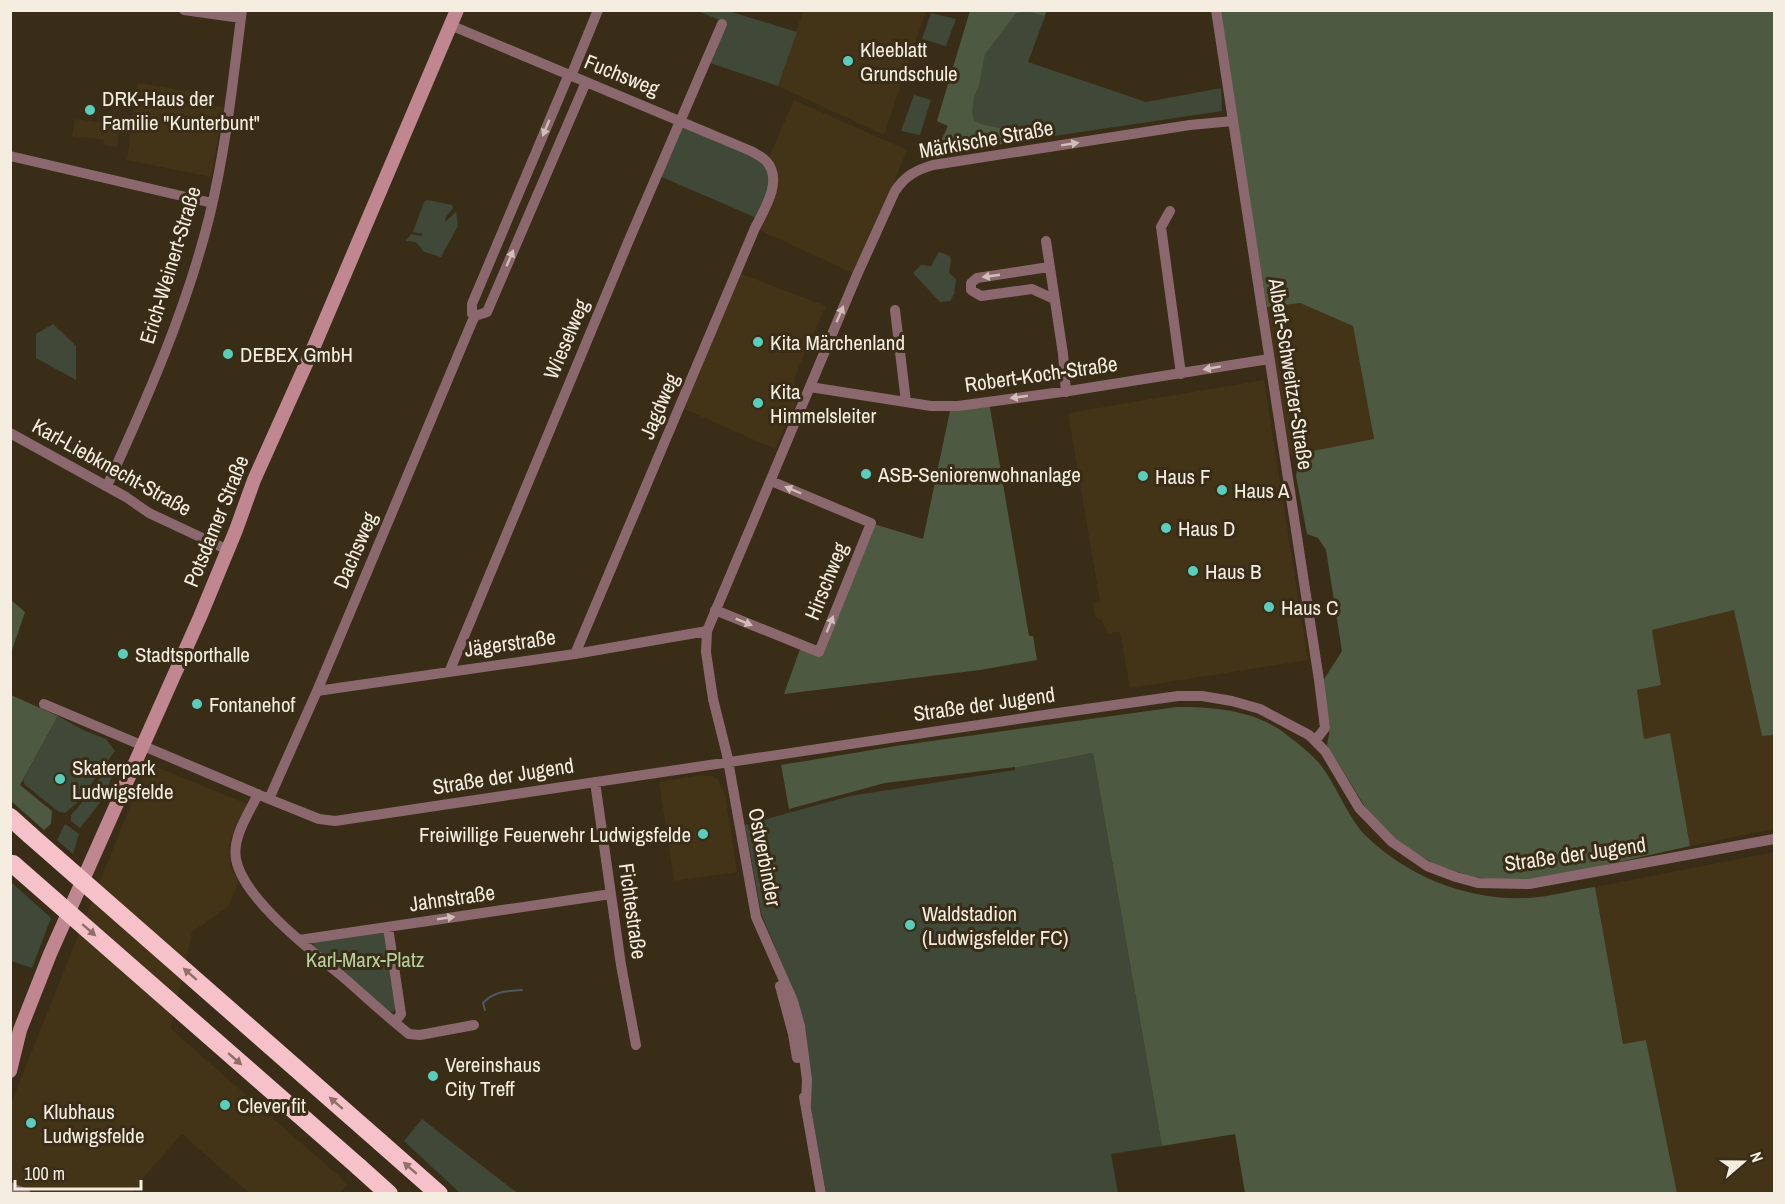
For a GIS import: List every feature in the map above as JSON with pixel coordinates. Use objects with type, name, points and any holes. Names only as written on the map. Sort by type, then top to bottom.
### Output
[{"type":"highway","points":[[10,818],[439,1194]]},
{"type":"highway","points":[[12,863],[389,1194]]},
{"type":"main road","name":"Potsdamer Straße","points":[[10,1071],[14,1063],[12,1048],[50,954],[228,550],[254,480],[457,10]]},
{"type":"street","points":[[184,10],[242,14]]},
{"type":"street","name":"Dachsweg","points":[[475,316],[472,314],[472,304],[598,10]]},
{"type":"street","name":"Albert-Schweitzer-Straße","points":[[1216,10],[1325,728],[1315,741]]},
{"type":"street","name":"Erich-Weinert-Straße","points":[[107,486],[175,326],[205,233],[234,80],[242,14]]},
{"type":"street","name":"Wieselweg","points":[[450,670],[576,365],[722,24]]},
{"type":"street","name":"Fuchsweg","points":[[450,25],[751,151],[767,162],[772,172]]},
{"type":"street","name":"Dachsweg","points":[[474,1025],[409,1034],[299,940],[271,913],[245,879],[236,860],[238,838],[264,797],[318,691],[475,316],[487,312],[586,82]]},
{"type":"street","name":"Märkische Straße","points":[[810,387],[857,274],[895,191],[900,182],[914,171],[933,165],[1190,125],[1233,121]]},
{"type":"street","points":[[10,156],[212,203]]},
{"type":"street","name":"Jagdweg","points":[[575,654],[768,201],[773,187],[772,172]]},
{"type":"street","points":[[1170,211],[1161,227],[1181,374]]},
{"type":"street","points":[[1046,241],[1066,392]]},
{"type":"street","points":[[1049,267],[977,278],[971,283],[971,290],[981,296],[1032,289],[1054,299]]},
{"type":"street","points":[[895,310],[906,402]]},
{"type":"street","name":"Robert-Koch-Straße","points":[[810,387],[931,406],[958,406],[1066,392],[1269,359]]},
{"type":"street","points":[[728,762],[713,699],[706,652],[707,631],[810,387]]},
{"type":"street","name":"Karl-Liebknecht-Straße","points":[[10,433],[126,497],[148,513],[228,550]]},
{"type":"street","name":"Hirschweg","points":[[715,610],[819,652],[871,523],[771,481]]},
{"type":"street","name":"Jägerstraße","points":[[318,691],[450,670],[575,654],[707,631]]},
{"type":"street","name":"Straße der Jugend","points":[[44,704],[264,797],[319,819],[335,821],[1051,714],[1187,696],[1213,697],[1260,708],[1295,726],[1325,751],[1359,808],[1392,842],[1427,866],[1478,883],[1529,885],[1774,839]]},
{"type":"street","name":"Ostverbinder","points":[[728,762],[756,917],[773,957],[774,969],[793,1034],[821,1194]]},
{"type":"street","name":"Fichtestraße","points":[[595,782],[636,1045]]},
{"type":"street","name":"Jahnstraße","points":[[299,940],[611,894]]},
{"type":"street","points":[[388,927],[401,1014],[395,1022]]},
{"type":"street","points":[[10,1187],[26,1194]]},
{"type":"shaded area","name":"Kleeblatt Grundschule","points":[[803,11],[926,11],[884,135],[778,86]]},
{"type":"shaded area","points":[[137,83],[206,94],[205,105],[224,107],[211,177],[127,160]]},
{"type":"shaded area","points":[[794,100],[907,150],[857,275],[755,228],[767,162]]},
{"type":"shaded area","points":[[75,119],[120,125],[117,147],[103,145],[104,140],[72,136]]},
{"type":"shaded area","name":"Kita Märchenland","points":[[736,272],[826,306],[794,378],[798,398],[775,449],[680,407]]},
{"type":"shaded area","points":[[1300,303],[1353,325],[1374,440],[1289,455],[1267,307]]},
{"type":"shaded area","points":[[1264,380],[1308,660],[1130,688],[1120,632],[1108,633],[1102,621],[1095,616],[1093,603],[1100,602],[1068,413]]},
{"type":"shaded area","points":[[1734,610],[1762,736],[1774,735],[1774,829],[1690,846],[1670,733],[1644,739],[1637,690],[1661,685],[1652,630]]},
{"type":"shaded area","points":[[154,766],[247,804],[229,844],[230,867],[239,881],[228,907],[192,932],[171,1029],[339,1176],[347,1185],[339,1193],[249,1193],[182,1134],[133,1193],[11,1194],[11,1103],[141,779]]},
{"type":"shaded area","points":[[701,775],[712,776],[718,780],[725,794],[737,872],[674,881],[659,782]]},
{"type":"shaded area","points":[[1774,852],[1774,1193],[1677,1193],[1646,1040],[1623,1044],[1595,887]]},
{"type":"green space","points":[[698,11],[728,11],[797,32],[778,86],[707,62],[724,22]]},
{"type":"green space","points":[[970,11],[1047,11],[1028,62],[1146,102],[1221,88],[1222,111],[935,154],[948,126],[937,121]]},
{"type":"green space","points":[[970,11],[1027,11],[1016,13],[985,54],[979,85],[974,97],[972,112],[974,121],[1010,130],[1009,143],[935,154],[948,126],[937,121]]},
{"type":"green space","points":[[1027,11],[1046,11],[1044,16]]},
{"type":"green space","points":[[1217,11],[1774,11],[1774,735],[1762,736],[1734,610],[1652,630],[1661,685],[1637,690],[1644,739],[1670,733],[1690,846],[1543,879],[1514,881],[1472,877],[1435,864],[1393,840],[1370,815],[1327,745],[1330,728],[1323,681],[1342,651],[1326,550],[1318,538],[1307,534],[1296,476],[1297,454],[1374,439],[1353,326],[1300,303],[1267,307]]},
{"type":"green space","points":[[931,13],[956,19],[946,46],[922,39]]},
{"type":"green space","points":[[914,95],[931,100],[920,135],[901,131]]},
{"type":"green space","points":[[680,121],[767,162],[772,172],[759,219],[657,175]]},
{"type":"green space","points":[[427,200],[452,205],[453,208],[445,222],[456,212],[458,226],[441,257],[424,252],[416,242],[406,241],[411,234],[421,236],[423,234],[413,232],[424,202]]},
{"type":"green space","points":[[939,252],[950,256],[949,273],[956,279],[954,294],[950,301],[940,302],[913,273],[921,265],[931,266]]},
{"type":"green space","points":[[53,324],[76,346],[76,380],[36,358],[36,334]]},
{"type":"green space","points":[[989,402],[1029,636],[1033,636],[1037,660],[980,670],[784,694],[800,649],[820,655],[874,524],[923,539],[951,406]]},
{"type":"green space","points":[[11,600],[25,612],[11,653]]},
{"type":"green space","points":[[11,695],[58,716],[20,785],[52,811],[51,824],[44,830],[11,801]]},
{"type":"green space","points":[[1177,707],[1213,708],[1236,712],[1259,719],[1280,730],[1308,752],[1322,767],[1355,823],[1366,836],[1401,863],[1441,884],[1462,891],[1506,898],[1553,895],[1595,887],[1623,1044],[1646,1040],[1677,1193],[1245,1193],[1235,1134],[1162,1146],[1093,753],[1015,768],[885,783],[789,809],[781,765],[896,746]]},
{"type":"green space","points":[[58,716],[85,731],[106,739],[115,751],[79,801],[65,813],[59,812],[25,785],[23,780]]},
{"type":"green space","points":[[1093,753],[1162,1146],[1111,1154],[1118,1193],[826,1193],[810,1103],[806,1031],[798,1002],[761,913],[745,825],[850,796],[1015,770],[1015,768]]},
{"type":"green space","points":[[118,759],[107,790],[80,828],[71,821],[71,815],[105,771]]},
{"type":"green space","points":[[65,824],[79,834],[73,854],[57,840]]},
{"type":"green space","points":[[11,882],[51,918],[32,968],[11,961]]},
{"type":"green space","name":"Karl-Marx-Platz","points":[[382,932],[386,934],[397,1008],[393,1012],[313,946],[313,943]]},
{"type":"green space","points":[[422,1119],[518,1193],[460,1193],[404,1141]]},
{"type":"waterway","points":[[485,1010],[483,1003],[492,996],[501,992],[522,990]]},
{"type":"place","name":"Kleeblatt Grundschule","points":[[848,61]]},
{"type":"place","name":"DRK-Haus der Familie \"Kunterbunt\"","points":[[90,110]]},
{"type":"place","name":"Kita Märchenland","points":[[758,342]]},
{"type":"place","name":"DEBEX GmbH","points":[[228,354]]},
{"type":"place","name":"Kita Himmelsleiter","points":[[758,403]]},
{"type":"place","name":"ASB-Seniorenwohnanlage","points":[[866,474]]},
{"type":"place","name":"Haus F","points":[[1143,476]]},
{"type":"place","name":"Haus A","points":[[1222,490]]},
{"type":"place","name":"Haus D","points":[[1166,528]]},
{"type":"place","name":"Haus B","points":[[1193,571]]},
{"type":"place","name":"Haus C","points":[[1269,607]]},
{"type":"place","name":"Stadtsporthalle","points":[[123,654]]},
{"type":"place","name":"Fontanehof","points":[[197,704]]},
{"type":"place","name":"Skaterpark Ludwigsfelde","points":[[60,779]]},
{"type":"place","name":"Freiwillige Feuerwehr Ludwigsfelde","points":[[703,834]]},
{"type":"place","name":"Waldstadion (Ludwigsfelder FC)","points":[[910,925]]},
{"type":"place","name":"Vereinshaus City Treff","points":[[433,1076]]},
{"type":"place","name":"Clever fit","points":[[225,1105]]},
{"type":"place","name":"Klubhaus Ludwigsfelde","points":[[31,1123]]}]
